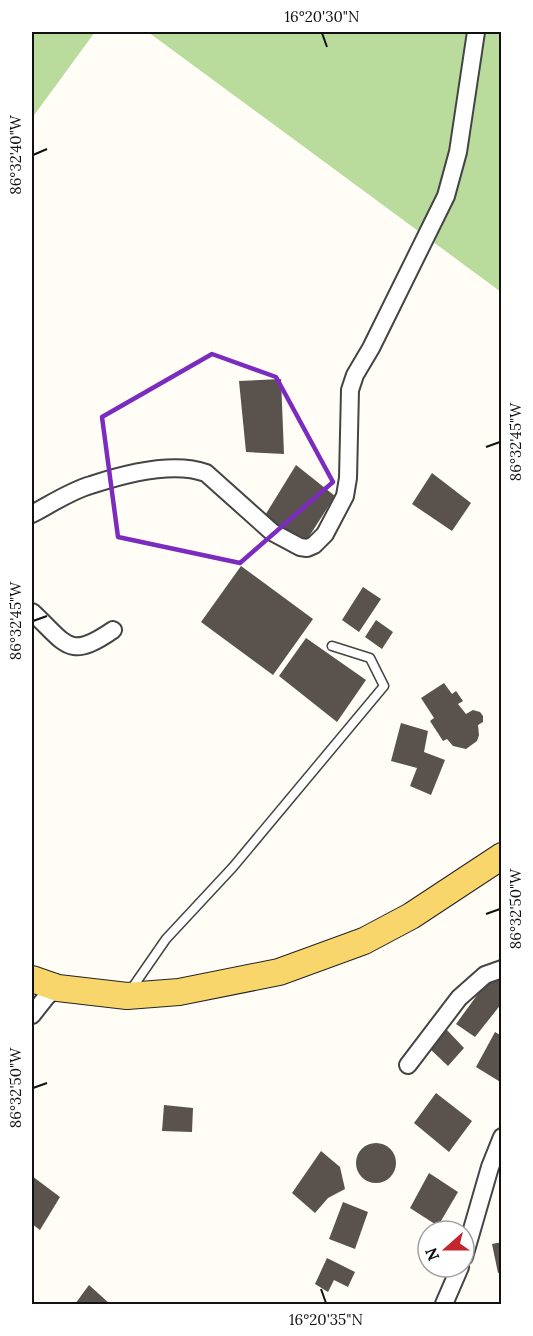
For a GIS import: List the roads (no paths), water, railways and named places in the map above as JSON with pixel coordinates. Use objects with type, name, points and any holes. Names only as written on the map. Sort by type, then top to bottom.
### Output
[{"type":"main road","points":[[32,979],[58,988],[127,996],[179,992],[279,972],[364,941],[411,916],[501,856]]},
{"type":"street","points":[[32,514],[90,485],[152,470],[192,468],[206,473],[272,532],[300,547],[307,548],[314,545],[325,534],[345,496],[348,478],[350,390],[355,375],[371,348],[446,196],[458,153],[476,32]]},
{"type":"street","points":[[32,612],[66,644],[75,647],[93,643],[113,630]]},
{"type":"street","points":[[408,1065],[459,998],[485,975],[501,969]]},
{"type":"street","points":[[32,1015],[47,996],[58,988]]},
{"type":"street","points":[[475,1219],[501,1137]]},
{"type":"street","points":[[444,1305],[455,1279]]},
{"type":"lane","points":[[127,996],[166,939],[233,867],[384,686],[370,658],[332,646]]}]
